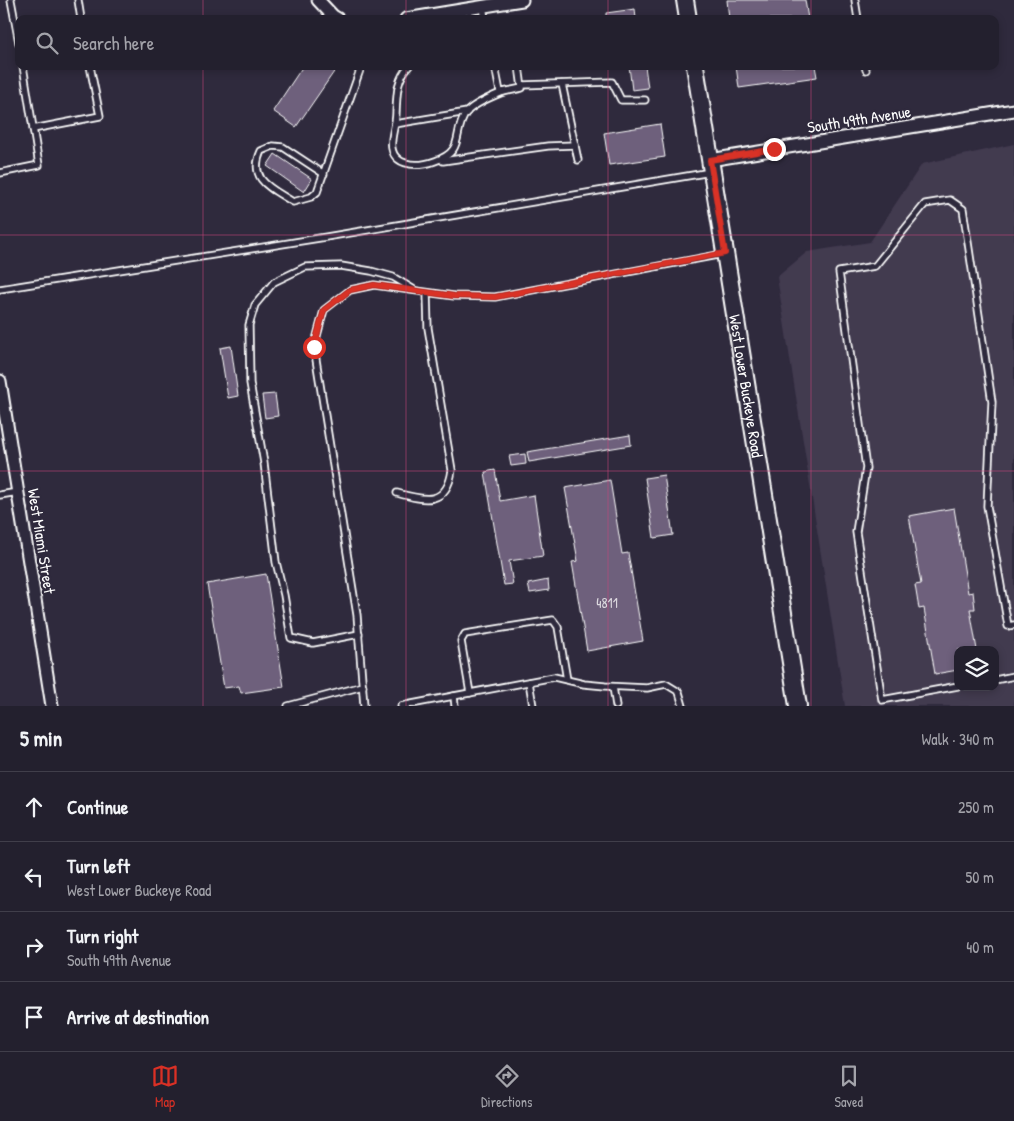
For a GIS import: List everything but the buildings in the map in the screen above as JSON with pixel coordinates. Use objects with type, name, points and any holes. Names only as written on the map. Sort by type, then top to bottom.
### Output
[{"type":"main road","points":[[684,0],[687,15]]},
{"type":"main road","name":"West Lower Buckeye Road","points":[[696,70],[798,706]]},
{"type":"street","points":[[318,0],[333,15]]},
{"type":"street","points":[[430,15],[522,0]]},
{"type":"street","name":"South 49th Avenue","points":[[711,166],[1014,110]]},
{"type":"street","name":"West Miami Street","points":[[0,385],[52,706]]},
{"type":"lane","points":[[11,0],[15,22]]},
{"type":"lane","points":[[78,0],[80,15]]},
{"type":"lane","points":[[855,0],[857,15]]},
{"type":"lane","points":[[483,6],[484,15]]},
{"type":"lane","points":[[0,173],[39,165],[24,70]]},
{"type":"lane","points":[[32,129],[100,116],[91,70]]},
{"type":"lane","points":[[324,174],[283,147],[273,146],[261,151],[256,161],[258,176],[264,183],[293,202],[318,192],[359,70]]},
{"type":"lane","points":[[406,70],[397,85],[392,149],[398,160],[408,165],[421,165],[548,146],[575,145]]},
{"type":"lane","points":[[496,70],[500,92],[503,92]]},
{"type":"lane","points":[[520,70],[522,85]]},
{"type":"lane","points":[[395,124],[467,112],[503,92],[520,88],[522,85],[612,82],[621,100],[645,100]]},
{"type":"lane","points":[[562,84],[578,160]]},
{"type":"lane","points":[[435,162],[450,155],[456,146],[467,112]]},
{"type":"lane","points":[[0,289],[326,237],[711,166]]},
{"type":"lane","points":[[954,687],[882,703],[856,532],[866,468],[838,272],[875,266],[924,204],[950,200],[963,210],[992,402],[988,506],[1008,626],[1014,625]]},
{"type":"lane","points":[[364,706],[357,615],[314,347],[324,310],[350,290],[374,285],[454,296],[495,297],[725,253]]},
{"type":"lane","points":[[359,634],[313,643],[291,638],[284,594],[276,562],[264,463],[250,383],[249,325],[256,305],[274,282],[305,267],[341,266],[371,271],[393,277],[417,291]]},
{"type":"lane","points":[[397,492],[428,500],[438,496],[450,482],[452,470],[428,328],[427,293]]},
{"type":"lane","points":[[0,495],[18,492]]},
{"type":"lane","points":[[470,693],[461,641],[466,634],[553,620],[558,627],[568,680]]},
{"type":"lane","points":[[999,679],[1014,676]]},
{"type":"lane","points":[[401,706],[554,677],[584,684],[613,687],[647,688],[666,684],[679,692],[683,706]]},
{"type":"lane","points":[[529,682],[533,706]]},
{"type":"lane","points":[[288,706],[363,686]]},
{"type":"lane","points":[[613,687],[616,706]]},
{"type":"lane","points":[[454,696],[456,706]]},
{"type":"shaded area","points":[[1014,144],[1014,706],[845,706],[777,277],[807,252],[870,242],[922,164]]},
{"type":"route","points":[[314,347],[324,310],[350,290],[374,285],[454,296],[495,297],[725,253],[710,160],[774,149]]}]
